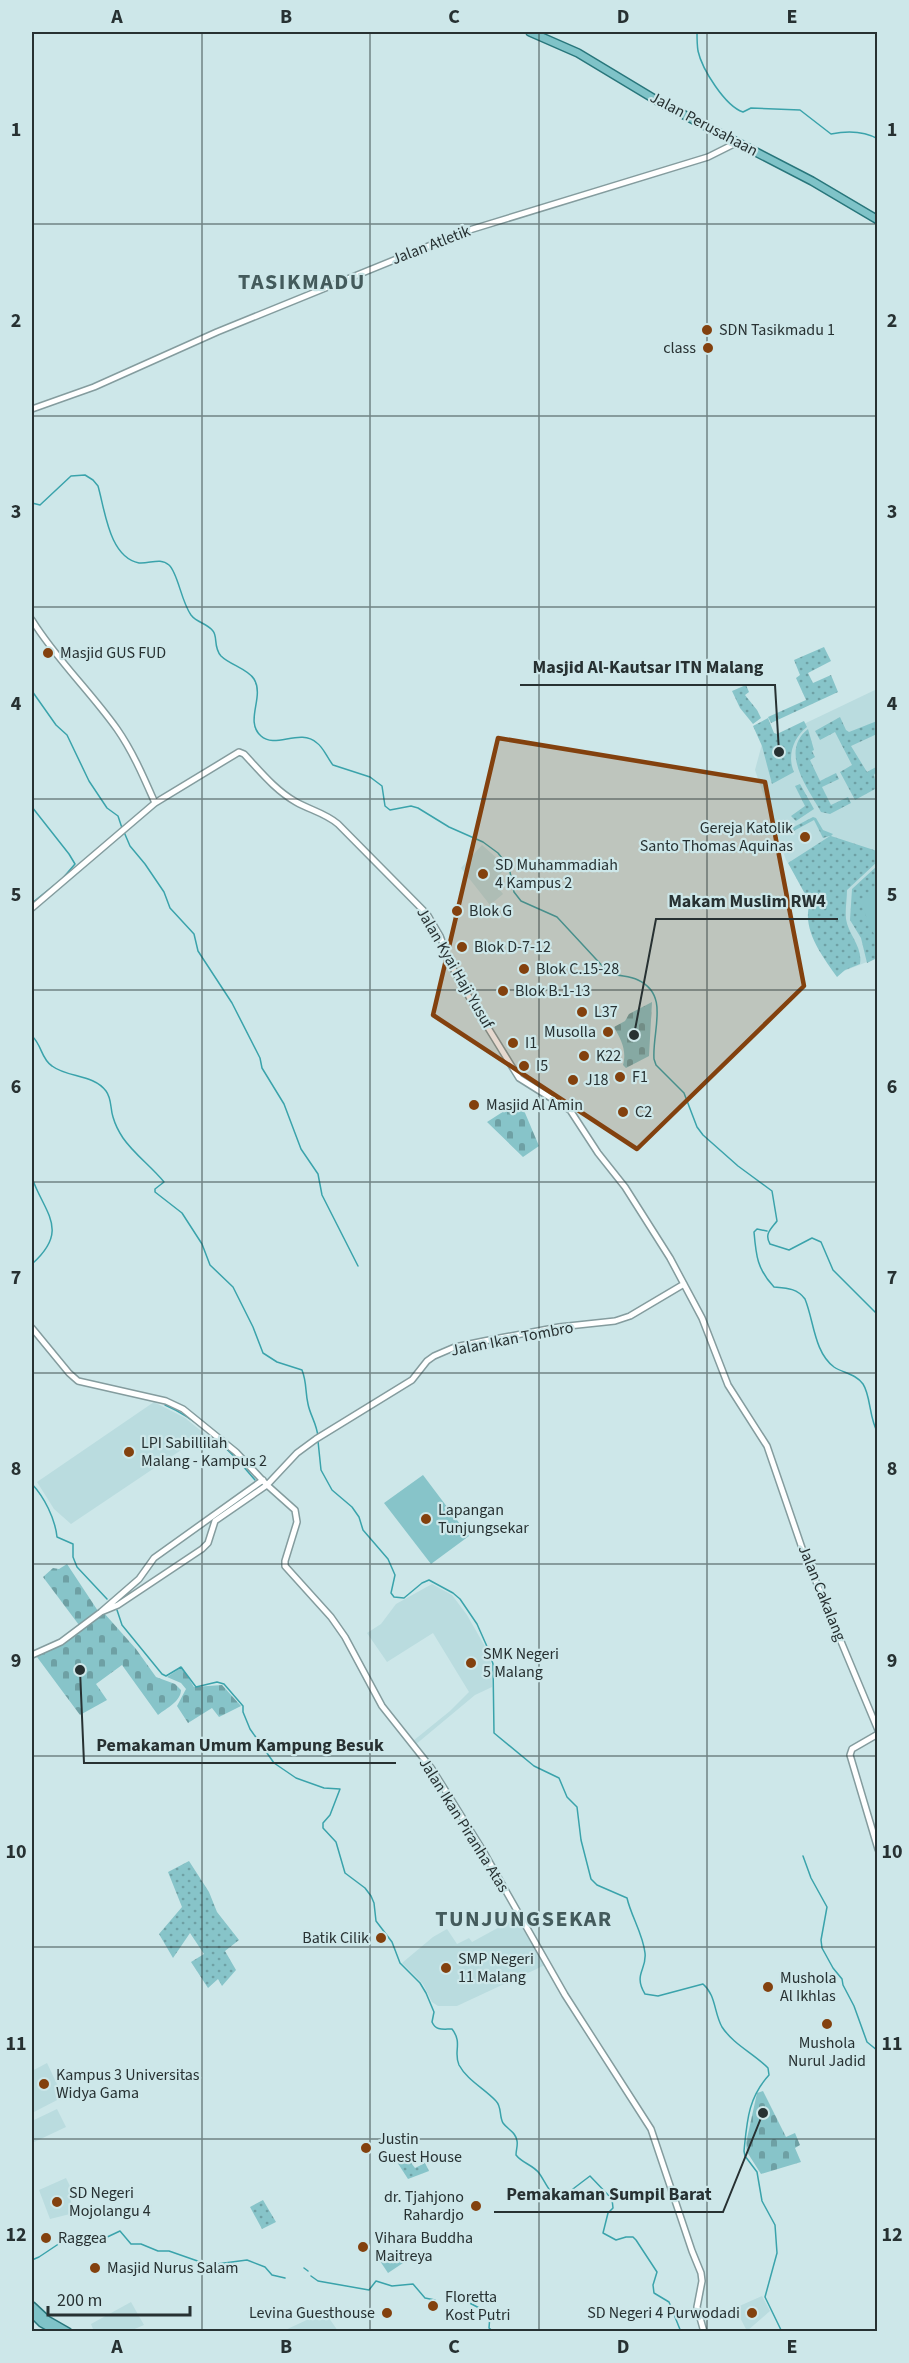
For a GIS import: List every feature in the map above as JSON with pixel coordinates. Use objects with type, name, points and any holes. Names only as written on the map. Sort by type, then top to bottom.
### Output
[{"type":"main road","name":"Jalan Perusahaan","points":[[530,32],[578,53],[661,103],[812,181],[878,220]]},
{"type":"main road","points":[[32,2306],[42,2316],[68,2331]]},
{"type":"main road","points":[[32,2313],[42,2323],[58,2331]]},
{"type":"street","name":"Jalan Atletik","points":[[32,409],[94,387],[217,332],[424,246],[708,157],[738,142]]},
{"type":"street","points":[[32,620],[47,643],[119,731],[155,803],[32,908]]},
{"type":"street","name":"Jalan Kyai Haji Yusuf","points":[[155,803],[238,752],[243,753],[277,789],[296,802],[327,816],[338,824],[427,914],[462,984],[501,1047]]},
{"type":"street","name":"Jalan Cakalang","points":[[501,1047],[521,1080],[571,1111],[598,1153],[625,1186],[684,1284],[702,1318],[729,1385],[759,1431],[770,1454],[802,1548],[878,1732],[852,1749],[850,1755],[878,1849]]},
{"type":"street","name":"Jalan Ikan Tombro","points":[[265,1482],[318,1437],[412,1380],[427,1361],[455,1347],[559,1327],[615,1321],[630,1316],[684,1284]]},
{"type":"street","points":[[32,1328],[74,1378],[176,1405],[216,1434],[265,1482]]},
{"type":"street","points":[[32,1655],[61,1642],[139,1579],[154,1558],[265,1482]]},
{"type":"street","points":[[101,1612],[118,1605],[208,1543],[215,1521],[265,1482]]},
{"type":"street","name":"Jalan Ikan Piranha Atas","points":[[265,1482],[289,1503],[297,1515],[285,1566],[331,1617],[345,1637],[382,1706],[432,1769],[482,1849],[565,1995],[651,2130],[701,2273],[702,2281],[697,2307],[704,2331]]},
{"type":"street","points":[[146,1567],[154,1580]]},
{"type":"highlighted area","points":[[498,738],[765,782],[804,986],[637,1149],[433,1015]]},
{"type":"shaded area","points":[[877,689],[877,958],[839,973],[814,903],[786,860],[755,770],[762,744]]},
{"type":"shaded area","name":"SD Muhammadiah 4 Kampus 2","points":[[482,845],[507,867],[493,881],[503,894],[490,905],[461,868]]},
{"type":"shaded area","name":"LPI Sabillilah Malang - Kampus 2","points":[[154,1402],[185,1418],[205,1434],[71,1524],[54,1509],[37,1482]]},
{"type":"shaded area","name":"SMK Negeri 5 Malang","points":[[432,1584],[452,1595],[467,1615],[487,1650],[491,1664],[492,1687],[475,1695],[415,1745],[413,1741],[469,1692],[433,1633],[387,1662],[367,1633],[381,1624],[396,1604]]},
{"type":"shaded area","name":"SMP Negeri 11 Malang","points":[[516,1918],[545,1965],[457,2006],[438,2006],[432,2002],[423,1984],[402,1963],[433,1937],[447,1929],[457,1944],[469,1938],[472,1942]]},
{"type":"shaded area","name":"Kampus 3 Universitas Widya Gama","points":[[47,2063],[63,2097],[32,2113],[32,2071]]},
{"type":"shaded area","name":"Kampus 3 Universitas Widya Gama","points":[[57,2109],[66,2127],[32,2143],[32,2121]]},
{"type":"shaded area","name":"SD Negeri Mojolangu 4","points":[[66,2178],[71,2188],[68,2190],[74,2213],[50,2219],[39,2190]]},
{"type":"shaded area","name":"SD Negeri 4 Purwodadi","points":[[762,2296],[770,2311],[747,2331],[735,2308]]},
{"type":"shaded area","points":[[131,2302],[144,2325],[130,2331],[89,2332],[93,2329],[91,2324]]},
{"type":"shaded area","points":[[324,2311],[338,2331],[281,2332],[311,2318]]},
{"type":"green space","points":[[824,647],[831,661],[808,673],[813,683],[831,675],[838,692],[771,723],[768,717],[806,700],[796,678],[800,675],[794,660]]},
{"type":"green space","points":[[746,685],[749,692],[745,695],[761,718],[753,724],[740,708],[732,691]]},
{"type":"green space","points":[[840,717],[849,732],[877,721],[877,734],[851,746],[867,772],[876,767],[877,770],[874,775],[877,788],[855,800],[840,772],[852,765],[835,732],[820,740],[815,731]]},
{"type":"green space","points":[[768,718],[774,733],[777,734],[804,721],[807,727],[798,736],[791,754],[794,772],[772,784],[762,746],[753,726]]},
{"type":"green space","points":[[808,729],[815,757],[810,760],[820,781],[836,773],[839,779],[822,787],[831,805],[848,797],[851,803],[830,814],[821,812],[804,781],[796,759],[796,748],[800,738]]},
{"type":"green space","points":[[800,784],[814,809],[796,821],[791,816],[805,806],[795,786]]},
{"type":"green space","points":[[813,817],[823,830],[833,834],[831,836],[877,851],[877,862],[847,890],[846,919],[859,952],[860,964],[845,970],[837,977],[811,933],[808,923],[810,903],[788,863],[830,836],[823,838],[814,820],[790,833],[788,830]]},
{"type":"green space","points":[[877,866],[877,958],[867,963],[861,938],[850,920],[852,889]]},
{"type":"green space","points":[[877,891],[877,941],[859,900]]},
{"type":"green space","points":[[652,1002],[649,1056],[626,1068],[623,1065],[623,1045],[614,1027],[625,1021],[629,1014]]},
{"type":"green space","points":[[520,1101],[539,1146],[523,1157],[487,1122]]},
{"type":"green space","name":"Lapangan Tunjungsekar","points":[[423,1475],[469,1536],[431,1564],[384,1503]]},
{"type":"green space","points":[[67,1564],[98,1611],[79,1625],[43,1577],[53,1568],[59,1569]]},
{"type":"green space","points":[[104,1613],[136,1649],[156,1677],[175,1684],[181,1690],[176,1701],[158,1715],[122,1665],[96,1684],[107,1700],[80,1715],[37,1657]]},
{"type":"green space","points":[[182,1667],[194,1687],[222,1685],[241,1706],[219,1717],[212,1708],[188,1723],[177,1706],[186,1689],[181,1683],[167,1677]]},
{"type":"green space","points":[[189,1861],[209,1892],[217,1912],[239,1940],[225,1951],[236,1970],[222,1986],[218,1979],[208,1988],[191,1962],[204,1954],[190,1933],[173,1958],[159,1934],[182,1907],[168,1872]]},
{"type":"green space","points":[[763,2091],[786,2137],[795,2133],[800,2145],[795,2148],[801,2162],[761,2174],[747,2152],[746,2143],[757,2093]]},
{"type":"green space","points":[[406,2156],[415,2168],[425,2163],[429,2171],[408,2179],[397,2162]]},
{"type":"green space","points":[[263,2200],[276,2222],[262,2229],[250,2207]]},
{"type":"green space","points":[[399,2249],[406,2261],[388,2273],[380,2261]]},
{"type":"waterway","points":[[697,32],[698,51],[704,67],[722,95],[736,108],[743,112],[751,108],[800,110],[831,134],[855,132],[878,139]]},
{"type":"waterway","points":[[32,503],[40,505],[71,476],[85,475],[93,480],[98,486],[110,531],[121,552],[129,559],[139,563],[158,561],[169,565],[175,574],[191,615],[213,631],[221,656],[248,672],[254,679],[257,686],[254,723],[261,736],[273,740],[303,737],[310,739],[322,748],[333,765],[370,777],[382,786],[385,806],[390,810],[411,806],[418,808],[449,827],[483,842],[498,853],[509,867],[514,892],[521,901],[557,917],[607,971],[634,978],[648,987],[657,1004],[654,1048],[656,1065],[684,1093],[697,1127],[703,1135],[738,1166],[772,1191],[777,1221],[768,1234],[770,1244],[789,1250],[812,1238],[821,1242],[833,1270],[878,1315]]},
{"type":"waterway","points":[[32,691],[56,725],[67,735],[89,781],[107,808],[118,816],[122,828]]},
{"type":"waterway","points":[[32,807],[75,864],[62,879],[32,903]]},
{"type":"waterway","points":[[124,832],[130,846],[164,892],[170,908],[194,934],[198,951],[232,1003],[260,1058],[262,1068],[284,1104],[301,1149],[318,1174],[322,1195],[358,1266]]},
{"type":"waterway","points":[[32,1036],[52,1066],[65,1073],[94,1082],[106,1091],[114,1120],[122,1136],[132,1150],[164,1182],[155,1189],[155,1192],[182,1213],[202,1244],[210,1265],[233,1287],[263,1353],[277,1362],[302,1370],[309,1408],[318,1437]]},
{"type":"waterway","points":[[32,1178],[48,1212],[52,1231],[50,1241],[32,1264]]},
{"type":"waterway","points":[[767,1231],[757,1229],[754,1232],[757,1255],[764,1274],[774,1287],[795,1291],[805,1299],[822,1353],[834,1367],[853,1376],[863,1384],[878,1433]]},
{"type":"waterway","points":[[165,1405],[178,1411],[214,1437],[255,1480]]},
{"type":"waterway","points":[[318,1441],[321,1470],[332,1490],[352,1507],[359,1517],[363,1530],[388,1559],[395,1575],[391,1593],[394,1597],[404,1598],[429,1580],[460,1599],[477,1624],[493,1664],[494,1733],[534,1766],[559,1778],[567,1797],[577,1807],[581,1840],[591,1879],[597,1885],[627,1898],[644,1946],[645,1959],[640,1982],[645,1994],[658,1996],[703,1984],[713,1999],[722,2027],[738,2044],[768,2068],[769,2075],[757,2092],[750,2110],[744,2151],[757,2172],[762,2201],[775,2225],[777,2253],[765,2297],[782,2332]]},
{"type":"waterway","points":[[32,1484],[48,1508],[57,1537],[73,1544],[73,1557],[77,1567],[107,1599]]},
{"type":"waterway","points":[[117,1610],[122,1625],[162,1674],[166,1676],[181,1667],[196,1687],[217,1682],[224,1684],[243,1706],[250,1729],[274,1763],[296,1778],[324,1788],[340,1789],[330,1815],[323,1823],[323,1828],[336,1842],[345,1873],[365,1888],[371,1896],[376,1921],[392,1942],[400,1963],[420,1983],[426,1993],[434,2012],[432,2022],[440,2029],[452,2029],[455,2034],[459,2065],[498,2103],[503,2123],[516,2138],[516,2155],[537,2170],[553,2193],[561,2198],[590,2176],[612,2199],[613,2208],[608,2213],[603,2233],[616,2240],[626,2237],[633,2237],[636,2240],[657,2272],[653,2285],[654,2293],[669,2302],[681,2332]]},
{"type":"waterway","points":[[803,1856],[811,1878],[827,1907],[821,1940],[822,1948],[842,1979],[867,2042],[878,2051]]},
{"type":"waterway","points":[[32,2260],[69,2237],[103,2239],[120,2231],[131,2244],[141,2244],[158,2251],[169,2251],[209,2265],[247,2260],[265,2267],[272,2275],[285,2278]]},
{"type":"waterway","points":[[304,2268],[308,2271]]},
{"type":"waterway","points":[[311,2276],[318,2281],[369,2290],[376,2281],[392,2286],[413,2284],[425,2298],[435,2300]]},
{"type":"waterway","points":[[452,2296],[487,2312],[490,2315],[489,2328],[494,2332]]},
{"type":"place","name":"SDN Tasikmadu 1","points":[[707,330]]},
{"type":"place","name":"class","points":[[708,348]]},
{"type":"place","name":"Masjid GUS FUD","points":[[48,653]]},
{"type":"place","name":"Masjid Al-Kautsar ITN Malang","points":[[779,752]]},
{"type":"place","name":"Gereja Katolik Santo Thomas Aquinas","points":[[805,837]]},
{"type":"place","name":"SD Muhammadiah 4 Kampus 2","points":[[483,874]]},
{"type":"place","name":"Blok G","points":[[457,911]]},
{"type":"place","name":"Blok D-7-12","points":[[462,947]]},
{"type":"place","name":"Blok C.15-28","points":[[524,969]]},
{"type":"place","name":"Blok B.1-13","points":[[503,991]]},
{"type":"place","name":"L37","points":[[582,1012]]},
{"type":"place","name":"Musolla","points":[[608,1032]]},
{"type":"place","name":"Makam Muslim RW4","points":[[634,1035]]},
{"type":"place","name":"I1","points":[[513,1043]]},
{"type":"place","name":"K22","points":[[584,1056]]},
{"type":"place","name":"I5","points":[[524,1066]]},
{"type":"place","name":"F1","points":[[620,1077]]},
{"type":"place","name":"J18","points":[[573,1080]]},
{"type":"place","name":"Masjid Al Amin","points":[[474,1105]]},
{"type":"place","name":"C2","points":[[623,1112]]},
{"type":"place","name":"LPI Sabillilah Malang - Kampus 2","points":[[129,1452]]},
{"type":"place","name":"Lapangan Tunjungsekar","points":[[426,1519]]},
{"type":"place","name":"SMK Negeri 5 Malang","points":[[471,1663]]},
{"type":"place","name":"Pemakaman Umum Kampung Besuk","points":[[80,1670]]},
{"type":"place","name":"Batik Cilik","points":[[381,1938]]},
{"type":"place","name":"SMP Negeri 11 Malang","points":[[446,1968]]},
{"type":"place","name":"Mushola Al Ikhlas","points":[[768,1987]]},
{"type":"place","name":"Mushola Nurul Jadid","points":[[827,2024]]},
{"type":"place","name":"Kampus 3 Universitas Widya Gama","points":[[44,2084]]},
{"type":"place","name":"Pemakaman Sumpil Barat","points":[[763,2113]]},
{"type":"place","name":"Justin Guest House","points":[[366,2148]]},
{"type":"place","name":"SD Negeri Mojolangu 4","points":[[57,2202]]},
{"type":"place","name":"dr. Tjahjono Rahardjo","points":[[476,2206]]},
{"type":"place","name":"Raggea","points":[[46,2238]]},
{"type":"place","name":"Vihara Buddha Maitreya","points":[[363,2247]]},
{"type":"place","name":"Masjid Nurus Salam","points":[[95,2268]]},
{"type":"place","name":"Floretta Kost Putri","points":[[433,2306]]},
{"type":"place","name":"Levina Guesthouse","points":[[387,2313]]},
{"type":"place","name":"SD Negeri 4 Purwodadi","points":[[752,2313]]},
{"type":"district","name":"TASIKMADU","points":[[302,282]]},
{"type":"district","name":"TUNJUNGSEKAR","points":[[524,1919]]}]
